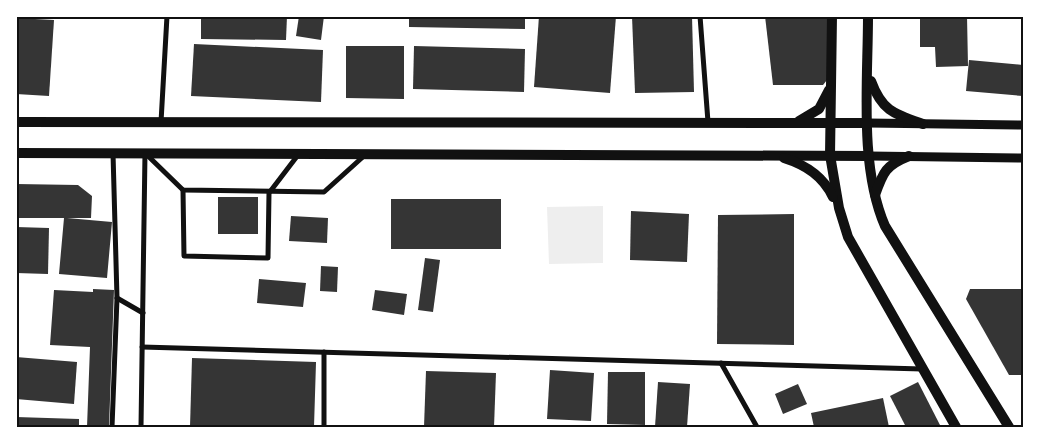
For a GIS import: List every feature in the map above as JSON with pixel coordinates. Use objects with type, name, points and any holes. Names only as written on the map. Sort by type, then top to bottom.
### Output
[{"type":"main road","points":[[832,16],[830,155],[839,208],[848,237],[956,427]]},
{"type":"main road","points":[[868,16],[868,123],[874,196],[886,226],[1009,427]]},
{"type":"main road","points":[[868,73],[877,98],[885,108],[898,116],[923,124]]},
{"type":"main road","points":[[795,122],[819,110],[825,102],[832,82]]},
{"type":"main road","points":[[16,122],[868,123]]},
{"type":"main road","points":[[16,153],[870,156]]},
{"type":"main road","points":[[776,155],[800,163],[817,175],[828,187],[839,208]]},
{"type":"main road","points":[[874,196],[887,169],[893,163],[909,156]]},
{"type":"street","points":[[161,122],[167,16]]},
{"type":"street","points":[[700,16],[708,122]]},
{"type":"street","points":[[868,123],[1023,125]]},
{"type":"street","points":[[145,152],[183,190],[269,192],[324,192],[367,153]]},
{"type":"street","points":[[141,427],[145,152]]},
{"type":"street","points":[[112,427],[117,298],[113,153]]},
{"type":"street","points":[[183,190],[184,256],[268,258],[269,192],[300,153]]},
{"type":"street","points":[[870,156],[1023,158]]},
{"type":"street","points":[[117,298],[142,313]]},
{"type":"street","points":[[142,347],[922,369]]},
{"type":"street","points":[[324,352],[324,427]]},
{"type":"street","points":[[721,363],[757,427]]},
{"type":"shaded area","points":[[603,206],[603,263],[549,264],[547,207]]},
{"type":"building","points":[[201,16],[287,16],[286,40],[201,39]]},
{"type":"building","points":[[299,16],[324,16],[321,40],[296,36]]},
{"type":"building","points":[[409,16],[525,16],[525,29],[409,27]]},
{"type":"building","points":[[539,16],[616,16],[610,93],[534,87]]},
{"type":"building","points":[[632,16],[692,16],[694,92],[635,93]]},
{"type":"building","points":[[765,16],[828,16],[827,80],[823,85],[773,85]]},
{"type":"building","points":[[920,16],[967,16],[968,66],[936,67],[935,47],[920,47]]},
{"type":"building","points":[[16,18],[54,20],[49,96],[16,94]]},
{"type":"building","points":[[194,44],[323,50],[321,102],[191,96]]},
{"type":"building","points":[[346,46],[404,46],[404,99],[346,98]]},
{"type":"building","points":[[414,46],[525,49],[524,92],[413,89]]},
{"type":"building","points":[[969,60],[1023,65],[1023,96],[966,91]]},
{"type":"building","points":[[16,184],[78,185],[92,196],[91,218],[67,218],[112,222],[107,278],[59,274],[64,218],[16,218]]},
{"type":"building","points":[[218,197],[258,197],[258,234],[218,234]]},
{"type":"building","points":[[391,199],[501,199],[501,249],[391,249]]},
{"type":"building","points":[[631,211],[689,214],[687,262],[630,260]]},
{"type":"building","points":[[794,214],[794,345],[717,344],[718,215]]},
{"type":"building","points":[[291,216],[328,218],[327,243],[289,241]]},
{"type":"building","points":[[16,227],[49,228],[48,274],[16,273]]},
{"type":"building","points":[[425,258],[440,260],[433,312],[418,310]]},
{"type":"building","points":[[321,266],[338,267],[337,292],[320,291]]},
{"type":"building","points":[[259,279],[306,283],[303,307],[257,303]]},
{"type":"building","points":[[93,289],[114,290],[109,427],[87,427],[90,347],[50,345],[54,290],[93,292]]},
{"type":"building","points":[[970,289],[1023,289],[1023,375],[1009,375],[966,299]]},
{"type":"building","points":[[375,290],[407,294],[404,315],[372,310]]},
{"type":"building","points":[[16,357],[77,362],[74,404],[16,399]]},
{"type":"building","points":[[192,358],[316,362],[314,427],[190,427]]},
{"type":"building","points":[[550,370],[594,373],[591,421],[547,419]]},
{"type":"building","points":[[426,371],[496,373],[494,427],[424,427]]},
{"type":"building","points":[[608,372],[645,372],[645,425],[607,424]]},
{"type":"building","points":[[658,382],[690,384],[687,427],[655,427]]},
{"type":"building","points":[[918,382],[941,427],[906,427],[890,396]]},
{"type":"building","points":[[798,384],[807,404],[783,414],[775,394]]},
{"type":"building","points":[[883,398],[889,427],[814,427],[811,413]]},
{"type":"building","points":[[16,417],[79,419],[79,427],[16,427]]}]
